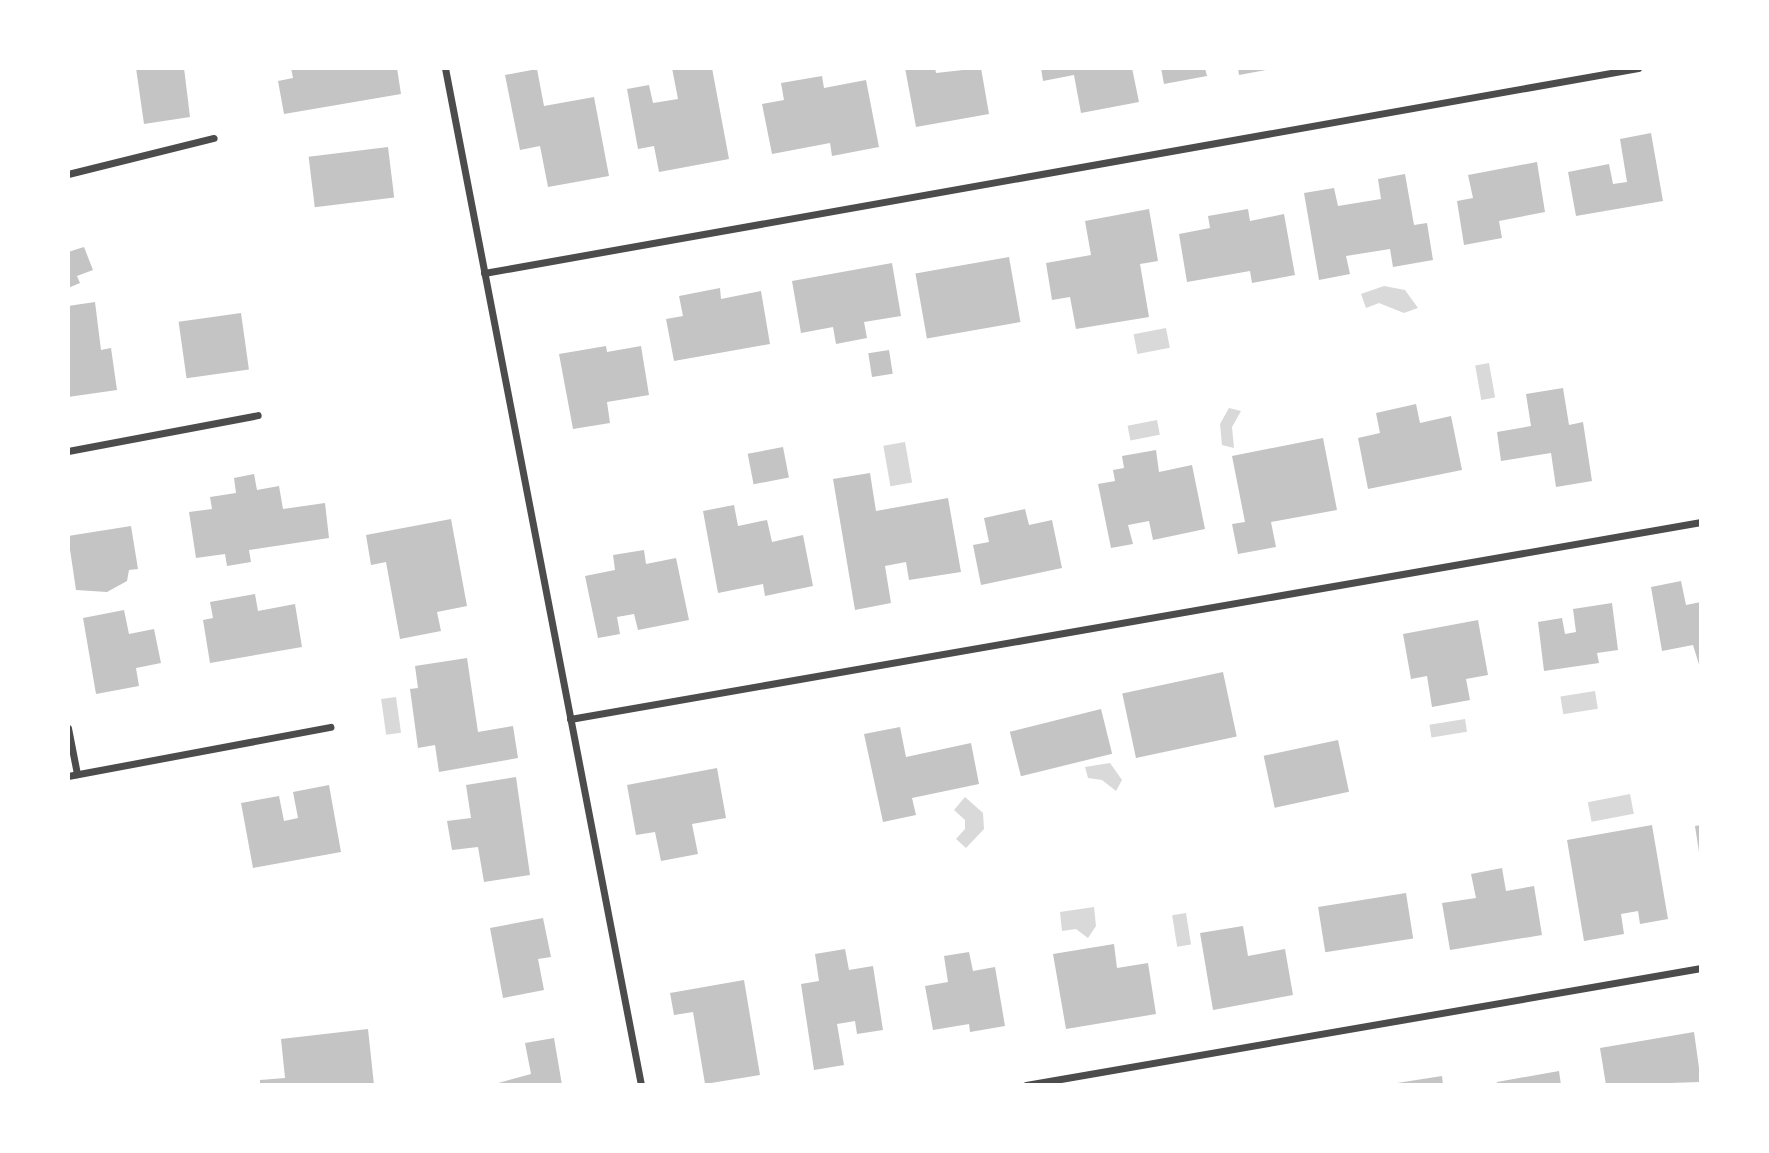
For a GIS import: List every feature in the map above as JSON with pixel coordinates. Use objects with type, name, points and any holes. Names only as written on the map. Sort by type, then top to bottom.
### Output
[{"type":"street","points":[[446,68],[640,1085]]},
{"type":"street","points":[[484,273],[1638,68]]},
{"type":"street","points":[[68,174],[214,138]]},
{"type":"street","points":[[68,451],[258,415]]},
{"type":"street","points":[[570,719],[1701,522]]},
{"type":"street","points":[[68,776],[330,727]]},
{"type":"street","points":[[68,728],[78,775]]},
{"type":"street","points":[[1026,1085],[1701,968]]},
{"type":"shaded area","points":[[1384,286],[1405,290],[1418,308],[1404,313],[1379,303],[1366,308],[1361,294]]},
{"type":"shaded area","points":[[1166,328],[1170,348],[1137,354],[1134,334]]},
{"type":"shaded area","points":[[1489,363],[1495,397],[1481,400],[1475,365]]},
{"type":"shaded area","points":[[1229,408],[1241,411],[1232,427],[1234,448],[1222,445],[1220,424]]},
{"type":"shaded area","points":[[1157,420],[1160,435],[1130,440],[1128,426]]},
{"type":"shaded area","points":[[905,442],[912,482],[890,486],[883,446]]},
{"type":"shaded area","points":[[1595,691],[1598,709],[1563,714],[1560,696]]},
{"type":"shaded area","points":[[396,697],[401,733],[386,735],[381,699]]},
{"type":"shaded area","points":[[1465,719],[1467,732],[1431,737],[1429,725]]},
{"type":"shaded area","points":[[1110,763],[1122,780],[1116,791],[1102,780],[1088,778],[1085,767]]},
{"type":"shaded area","points":[[1630,794],[1634,814],[1592,822],[1588,802]]},
{"type":"shaded area","points":[[965,797],[983,813],[984,829],[966,848],[956,839],[965,829],[965,820],[954,810]]},
{"type":"shaded area","points":[[1094,907],[1096,926],[1088,938],[1076,929],[1062,931],[1060,912]]},
{"type":"shaded area","points":[[1186,913],[1191,945],[1177,947],[1172,915]]},
{"type":"building","points":[[136,68],[184,68],[190,117],[144,124]]},
{"type":"building","points":[[291,68],[397,68],[401,94],[284,114],[278,81],[293,78]]},
{"type":"building","points":[[672,68],[712,68],[729,159],[659,172],[654,146],[638,149],[627,89],[649,85],[653,103],[678,99]]},
{"type":"building","points":[[905,68],[935,68],[936,73],[981,68],[989,114],[916,127]]},
{"type":"building","points":[[1041,68],[1132,68],[1139,102],[1081,113],[1074,75],[1043,81]]},
{"type":"building","points":[[1161,68],[1205,68],[1207,76],[1164,84]]},
{"type":"building","points":[[1238,68],[1266,68],[1266,70],[1239,75]]},
{"type":"building","points":[[537,69],[544,106],[594,97],[609,176],[548,187],[540,146],[520,150],[505,75]]},
{"type":"building","points":[[822,76],[824,88],[866,80],[879,147],[832,156],[830,143],[772,154],[762,104],[784,100],[781,83]]},
{"type":"building","points":[[1651,133],[1663,201],[1576,216],[1568,172],[1609,164],[1613,184],[1627,182],[1620,139]]},
{"type":"building","points":[[388,147],[394,198],[315,207],[309,157]]},
{"type":"building","points":[[1537,162],[1545,212],[1499,221],[1502,238],[1464,245],[1457,201],[1473,198],[1468,175]]},
{"type":"building","points":[[1405,174],[1414,225],[1427,223],[1433,260],[1393,267],[1390,249],[1346,256],[1350,274],[1319,280],[1304,193],[1334,188],[1338,206],[1381,199],[1378,179]]},
{"type":"building","points":[[1149,209],[1158,261],[1140,264],[1149,317],[1076,329],[1070,297],[1052,300],[1046,263],[1091,255],[1085,221]]},
{"type":"building","points":[[1248,209],[1250,221],[1284,214],[1295,275],[1252,283],[1250,271],[1187,282],[1179,234],[1210,228],[1208,216]]},
{"type":"building","points":[[84,247],[93,270],[77,276],[80,283],[68,288],[68,252]]},
{"type":"building","points":[[1009,257],[1020,322],[927,338],[915,273]]},
{"type":"building","points":[[892,263],[901,316],[864,322],[867,338],[836,344],[833,327],[801,333],[792,281]]},
{"type":"building","points":[[720,288],[721,299],[761,291],[770,344],[674,361],[666,319],[683,316],[679,296]]},
{"type":"building","points":[[95,302],[101,350],[111,348],[117,390],[68,397],[68,306]]},
{"type":"building","points":[[241,313],[249,369],[187,378],[179,322]]},
{"type":"building","points":[[606,346],[607,352],[641,346],[649,395],[607,402],[610,423],[573,429],[559,354]]},
{"type":"building","points":[[889,350],[893,374],[872,377],[868,353]]},
{"type":"building","points":[[1563,388],[1569,425],[1583,422],[1592,481],[1556,487],[1551,453],[1501,461],[1497,432],[1531,426],[1526,394]]},
{"type":"building","points":[[1416,404],[1420,423],[1451,416],[1462,470],[1368,489],[1358,438],[1380,433],[1376,413]]},
{"type":"building","points":[[1323,438],[1337,510],[1271,522],[1276,547],[1238,554],[1232,524],[1245,522],[1232,456]]},
{"type":"building","points":[[783,447],[789,477],[754,484],[748,454]]},
{"type":"building","points":[[1156,450],[1159,472],[1192,465],[1205,529],[1153,540],[1149,521],[1128,525],[1133,544],[1111,548],[1098,484],[1115,481],[1113,470],[1124,468],[1122,456]]},
{"type":"building","points":[[870,473],[876,511],[948,498],[961,572],[909,580],[906,562],[885,566],[891,603],[855,610],[833,479]]},
{"type":"building","points":[[254,474],[257,490],[279,486],[283,509],[325,503],[329,538],[249,550],[251,562],[227,566],[225,554],[196,558],[189,512],[212,509],[210,497],[236,493],[234,478]]},
{"type":"building","points":[[734,505],[738,526],[767,520],[772,542],[803,535],[813,586],[765,596],[763,584],[718,593],[703,511]]},
{"type":"building","points":[[1025,509],[1029,525],[1052,520],[1062,568],[981,585],[973,545],[989,542],[984,518]]},
{"type":"building","points":[[451,519],[467,606],[437,612],[441,631],[400,639],[386,562],[371,565],[366,535]]},
{"type":"building","points":[[131,526],[138,569],[129,570],[127,581],[107,592],[76,590],[68,536]]},
{"type":"building","points":[[644,550],[646,564],[676,558],[689,620],[638,630],[634,614],[617,617],[620,634],[598,638],[585,576],[615,570],[613,555]]},
{"type":"building","points":[[1681,581],[1686,605],[1701,602],[1701,671],[1693,645],[1662,651],[1651,587]]},
{"type":"building","points":[[255,594],[258,611],[295,604],[302,647],[210,663],[203,620],[213,618],[210,602]]},
{"type":"building","points":[[1612,603],[1618,650],[1597,653],[1599,663],[1544,671],[1538,622],[1562,618],[1565,634],[1576,632],[1573,609]]},
{"type":"building","points":[[124,610],[129,634],[154,629],[161,663],[136,668],[139,686],[96,694],[83,618]]},
{"type":"building","points":[[1478,620],[1488,675],[1466,679],[1470,700],[1432,707],[1427,676],[1411,679],[1403,634]]},
{"type":"building","points":[[467,658],[478,732],[513,726],[518,758],[439,772],[435,745],[418,748],[410,689],[418,688],[415,666]]},
{"type":"building","points":[[1223,672],[1237,737],[1136,758],[1122,693]]},
{"type":"building","points":[[1101,709],[1112,754],[1021,776],[1010,732]]},
{"type":"building","points":[[900,727],[906,757],[971,743],[979,784],[912,798],[916,815],[883,822],[864,734]]},
{"type":"building","points":[[1338,740],[1349,792],[1275,808],[1264,756]]},
{"type":"building","points":[[717,768],[726,818],[692,824],[698,854],[661,861],[655,832],[636,835],[627,785]]},
{"type":"building","points":[[516,777],[530,875],[484,882],[478,847],[452,850],[447,821],[471,818],[466,785]]},
{"type":"building","points":[[329,785],[341,852],[253,868],[241,803],[279,796],[284,821],[298,818],[293,792]]},
{"type":"building","points":[[1652,825],[1668,919],[1640,924],[1638,911],[1621,914],[1624,934],[1584,941],[1567,840]]},
{"type":"building","points":[[1701,825],[1701,852],[1699,852],[1695,826]]},
{"type":"building","points":[[1502,868],[1506,891],[1534,886],[1542,935],[1450,950],[1442,903],[1476,898],[1471,874]]},
{"type":"building","points":[[1406,893],[1413,938],[1325,952],[1318,907]]},
{"type":"building","points":[[543,918],[551,957],[538,959],[544,990],[503,998],[490,928]]},
{"type":"building","points":[[1243,926],[1248,956],[1285,949],[1293,995],[1213,1010],[1200,933]]},
{"type":"building","points":[[1114,944],[1117,968],[1148,963],[1156,1014],[1066,1029],[1053,954]]},
{"type":"building","points":[[845,949],[849,970],[873,966],[883,1030],[857,1034],[855,1021],[837,1024],[844,1065],[814,1070],[801,984],[819,981],[815,954]]},
{"type":"building","points":[[969,952],[973,971],[995,967],[1005,1026],[970,1032],[969,1024],[933,1030],[925,986],[948,982],[944,956]]},
{"type":"building","points":[[744,980],[760,1075],[705,1084],[693,1012],[674,1015],[670,993]]},
{"type":"building","points":[[368,1029],[374,1085],[260,1085],[260,1080],[285,1078],[281,1039]]},
{"type":"building","points":[[1694,1032],[1701,1082],[1606,1085],[1600,1048]]},
{"type":"building","points":[[554,1038],[562,1085],[491,1085],[531,1074],[525,1043]]},
{"type":"building","points":[[1559,1071],[1561,1085],[1497,1085],[1497,1082]]},
{"type":"building","points":[[1442,1076],[1443,1085],[1397,1085],[1397,1083]]}]
